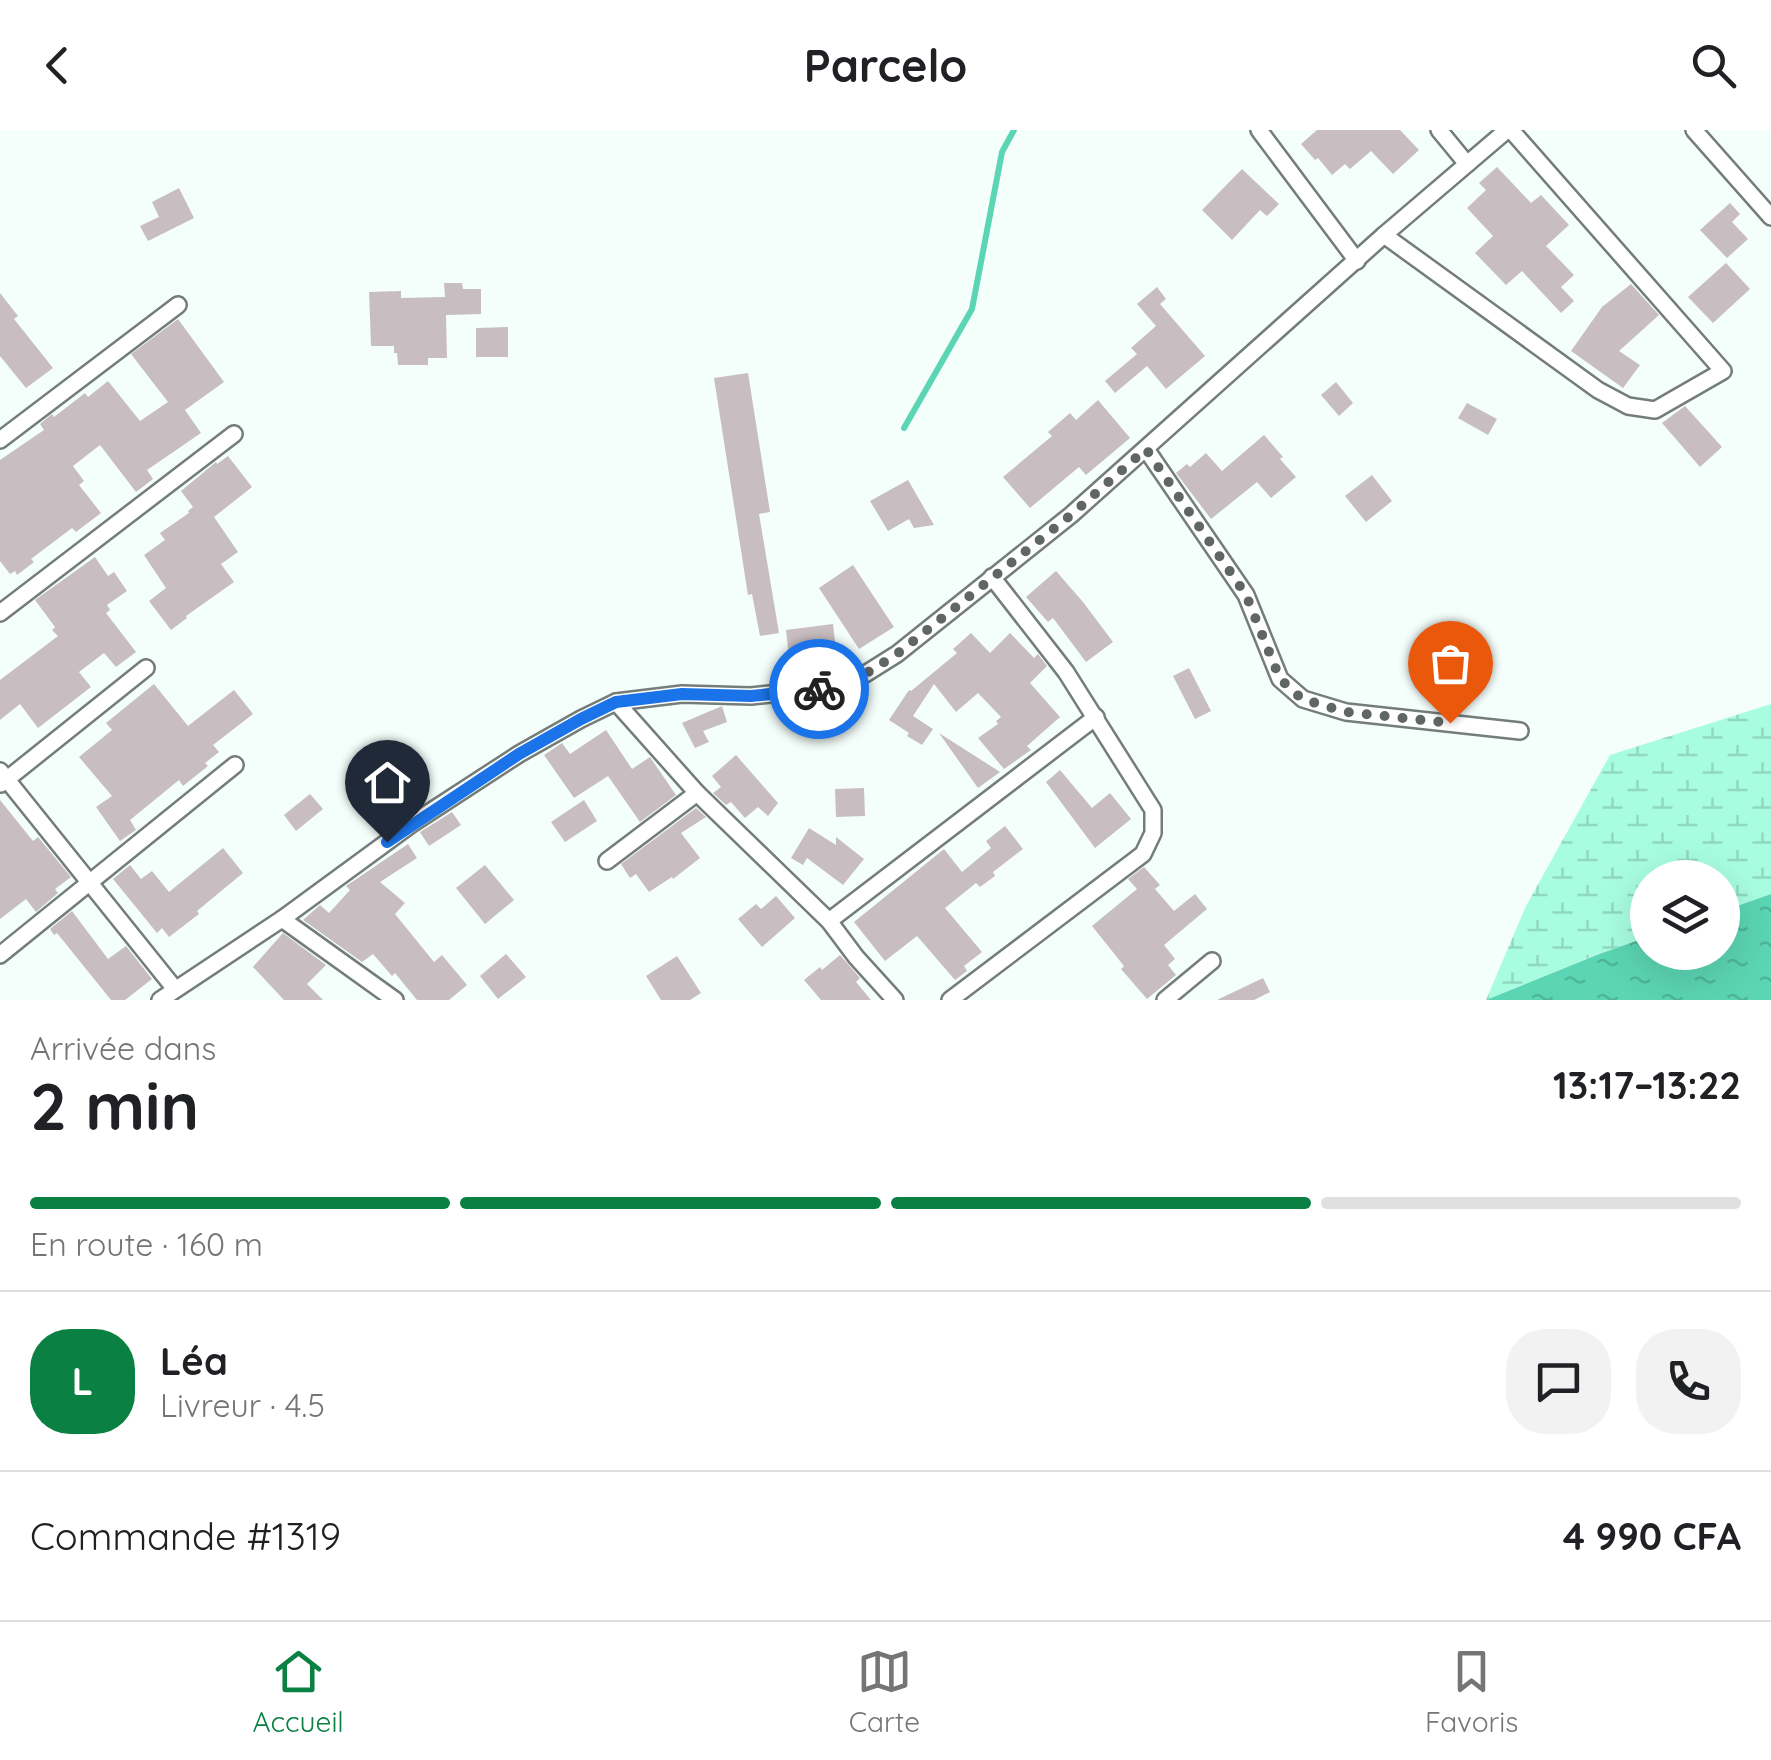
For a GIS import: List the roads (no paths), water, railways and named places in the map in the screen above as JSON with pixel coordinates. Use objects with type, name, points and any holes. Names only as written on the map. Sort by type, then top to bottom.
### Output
[{"type":"street","points":[[1259,130],[1356,260]]},
{"type":"street","points":[[1439,130],[1468,164]]},
{"type":"street","points":[[160,1000],[428,813],[519,754],[616,702],[682,694],[751,696],[846,686],[897,654],[1071,515],[1384,235],[1509,130],[1723,371],[1656,410],[1628,406],[1598,390],[1384,235]]},
{"type":"street","points":[[1694,130],[1771,217]]},
{"type":"street","points":[[0,440],[178,305]]},
{"type":"street","points":[[0,613],[234,434]]},
{"type":"street","points":[[1146,449],[1246,595],[1280,679],[1302,699],[1346,712],[1520,730]]},
{"type":"street","points":[[950,1000],[1143,854],[1153,834],[1153,810],[1096,717],[992,578]]},
{"type":"street","points":[[146,668],[2,778],[91,882],[174,989]]},
{"type":"street","points":[[616,702],[697,793],[829,921],[895,1000]]},
{"type":"street","points":[[829,921],[1096,717]]},
{"type":"street","points":[[0,956],[235,765]]},
{"type":"street","points":[[607,861],[697,793]]},
{"type":"street","points":[[282,918],[394,1000]]},
{"type":"street","points":[[1165,1000],[1212,961]]},
{"type":"water","points":[[1771,894],[1771,1000],[1486,1000],[1630,943],[1630,970],[1740,970],[1740,905]]},
{"type":"waterway","points":[[904,428],[972,309],[1002,152],[1014,130]]}]
